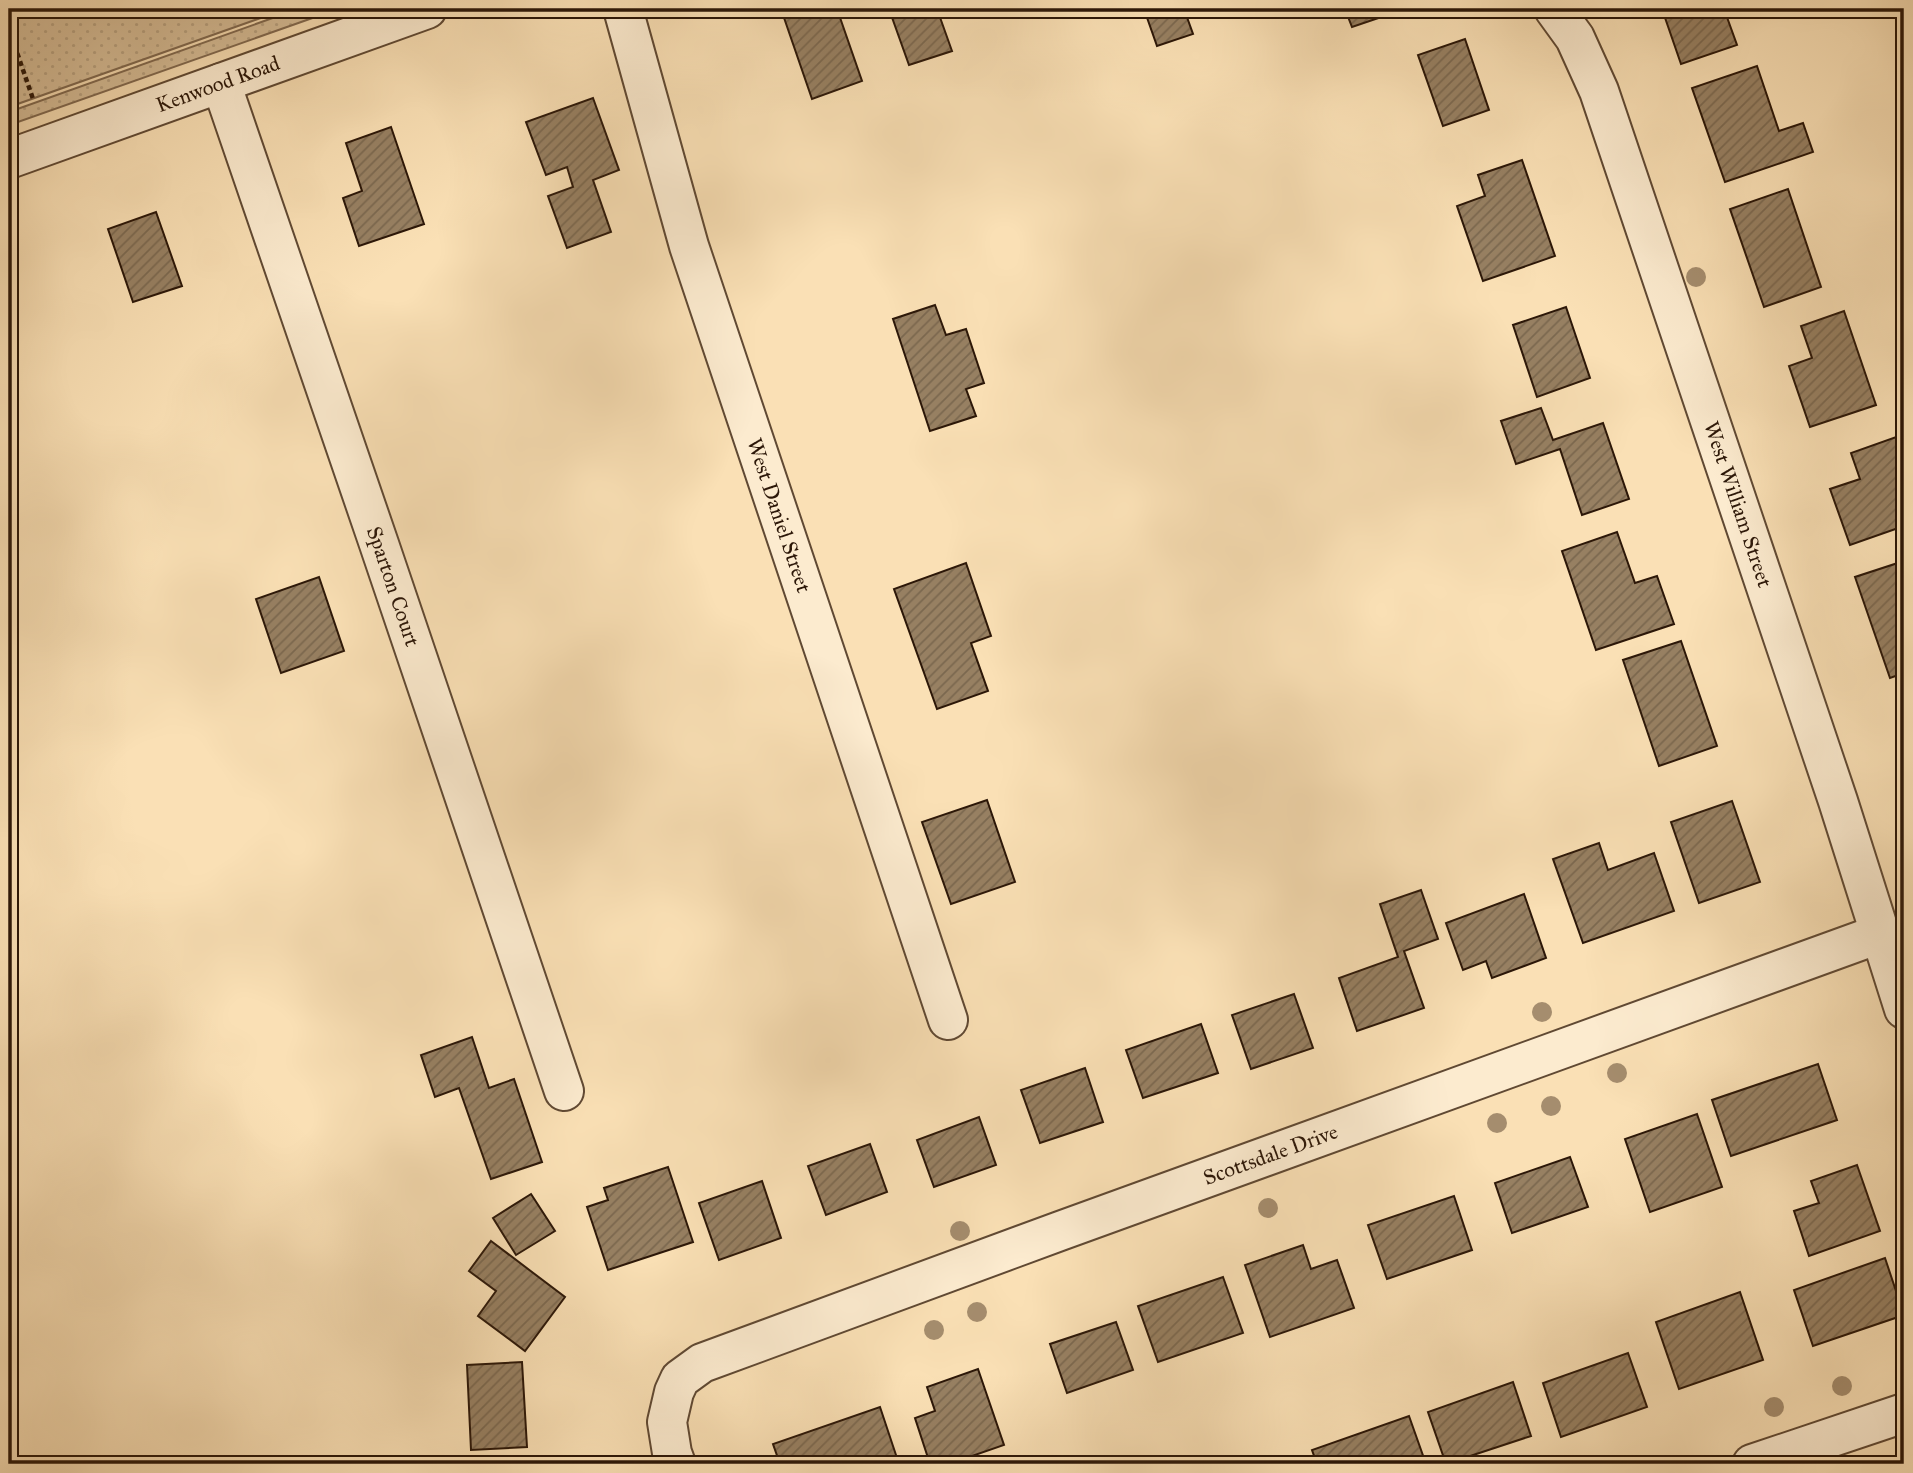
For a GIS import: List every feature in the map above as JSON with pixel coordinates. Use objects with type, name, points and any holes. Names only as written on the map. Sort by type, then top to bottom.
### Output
[{"type":"street","name":"Kenwood Road","points":[[9,159],[427,9]]},
{"type":"street","name":"West Daniel Street","points":[[623,9],[689,246],[948,1020]]},
{"type":"street","name":"West William Street","points":[[1554,9],[1575,38],[1599,90],[1838,801],[1904,1009]]},
{"type":"street","name":"Sparton Court","points":[[221,83],[564,1091]]},
{"type":"street","name":"Scottsdale Drive","points":[[676,1464],[667,1422],[674,1392],[680,1380],[702,1363],[1879,934]]},
{"type":"street","points":[[1752,1464],[1904,1413]]},
{"type":"path","points":[[9,29],[33,99]]},
{"type":"shaded area","points":[[9,9],[286,9],[9,107]]},
{"type":"shaded area","points":[[298,9],[338,9],[18,122],[9,121],[9,112]]},
{"type":"building","points":[[781,9],[837,9],[862,81],[812,99]]},
{"type":"building","points":[[889,9],[937,9],[952,51],[909,65]]},
{"type":"building","points":[[1144,9],[1184,9],[1193,34],[1157,46]]},
{"type":"building","points":[[1345,9],[1405,9],[1352,27]]},
{"type":"building","points":[[1662,9],[1724,9],[1737,45],[1681,64]]},
{"type":"building","points":[[1465,39],[1489,110],[1443,126],[1418,55]]},
{"type":"building","points":[[1757,66],[1779,131],[1803,123],[1813,152],[1725,182],[1692,88]]},
{"type":"building","points":[[593,98],[619,170],[593,180],[611,232],[567,248],[548,196],[573,187],[567,167],[546,175],[526,122]]},
{"type":"building","points":[[391,127],[424,224],[359,246],[343,198],[362,191],[346,143]]},
{"type":"building","points":[[1522,160],[1555,256],[1483,281],[1457,206],[1485,196],[1478,175]]},
{"type":"building","points":[[1788,189],[1821,287],[1764,307],[1730,209]]},
{"type":"building","points":[[156,212],[182,286],[133,302],[108,229]]},
{"type":"building","points":[[935,305],[946,335],[966,329],[984,383],[966,389],[976,416],[930,431],[893,319]]},
{"type":"building","points":[[1566,307],[1590,378],[1537,397],[1513,325]]},
{"type":"building","points":[[1844,311],[1876,405],[1810,427],[1789,366],[1812,358],[1801,326]]},
{"type":"building","points":[[1541,408],[1553,440],[1603,423],[1629,499],[1582,515],[1560,449],[1516,464],[1501,421]]},
{"type":"building","points":[[1899,436],[1904,452],[1904,526],[1850,545],[1830,489],[1860,479],[1851,453]]},
{"type":"building","points":[[1617,532],[1635,583],[1657,576],[1674,624],[1596,650],[1562,551]]},
{"type":"building","points":[[1904,561],[1904,673],[1890,678],[1855,577]]},
{"type":"building","points":[[966,563],[991,636],[971,643],[988,691],[937,709],[894,589]]},
{"type":"building","points":[[319,577],[344,651],[281,673],[256,599]]},
{"type":"building","points":[[1681,641],[1717,746],[1659,766],[1623,660]]},
{"type":"building","points":[[987,800],[1015,882],[951,904],[922,822]]},
{"type":"building","points":[[1732,801],[1760,882],[1699,903],[1671,822]]},
{"type":"building","points":[[1599,843],[1608,870],[1654,853],[1674,911],[1583,943],[1553,859]]},
{"type":"building","points":[[1421,890],[1438,939],[1404,951],[1424,1008],[1357,1031],[1339,978],[1398,957],[1380,904]]},
{"type":"building","points":[[1524,894],[1546,958],[1492,978],[1486,961],[1463,970],[1446,923]]},
{"type":"building","points":[[1294,994],[1313,1048],[1251,1069],[1232,1015]]},
{"type":"building","points":[[1201,1024],[1218,1073],[1143,1098],[1126,1050]]},
{"type":"building","points":[[472,1037],[489,1088],[514,1079],[542,1162],[491,1179],[459,1088],[435,1097],[421,1055]]},
{"type":"building","points":[[1818,1064],[1837,1120],[1731,1156],[1712,1100]]},
{"type":"building","points":[[1085,1068],[1103,1122],[1040,1143],[1021,1090]]},
{"type":"building","points":[[1697,1114],[1722,1187],[1650,1212],[1625,1139]]},
{"type":"building","points":[[979,1117],[996,1165],[934,1187],[917,1140]]},
{"type":"building","points":[[870,1144],[887,1192],[826,1215],[808,1166]]},
{"type":"building","points":[[1570,1157],[1588,1207],[1512,1233],[1495,1183]]},
{"type":"building","points":[[1857,1165],[1880,1231],[1809,1256],[1794,1211],[1819,1203],[1811,1181]]},
{"type":"building","points":[[668,1167],[693,1242],[608,1270],[587,1207],[608,1200],[604,1188]]},
{"type":"building","points":[[762,1181],[781,1238],[719,1260],[699,1203]]},
{"type":"building","points":[[531,1194],[555,1231],[516,1255],[493,1218]]},
{"type":"building","points":[[1454,1196],[1472,1250],[1387,1279],[1368,1225]]},
{"type":"building","points":[[491,1241],[565,1297],[525,1351],[478,1316],[496,1291],[469,1271]]},
{"type":"building","points":[[1303,1245],[1311,1269],[1337,1260],[1354,1308],[1270,1337],[1245,1265]]},
{"type":"building","points":[[1885,1258],[1904,1315],[1813,1346],[1794,1290]]},
{"type":"building","points":[[1223,1277],[1243,1333],[1158,1362],[1138,1306]]},
{"type":"building","points":[[1740,1292],[1763,1360],[1679,1389],[1656,1322]]},
{"type":"building","points":[[1116,1322],[1133,1370],[1067,1393],[1050,1344]]},
{"type":"building","points":[[1628,1353],[1647,1407],[1561,1437],[1543,1383]]},
{"type":"building","points":[[522,1362],[527,1447],[471,1450],[467,1365]]},
{"type":"building","points":[[978,1369],[1004,1445],[949,1464],[930,1464],[915,1418],[935,1411],[927,1387]]},
{"type":"building","points":[[1513,1382],[1531,1436],[1446,1464],[1428,1412]]},
{"type":"building","points":[[880,1407],[898,1461],[889,1464],[780,1464],[773,1444]]},
{"type":"building","points":[[1409,1416],[1426,1464],[1317,1464],[1312,1450]]}]
